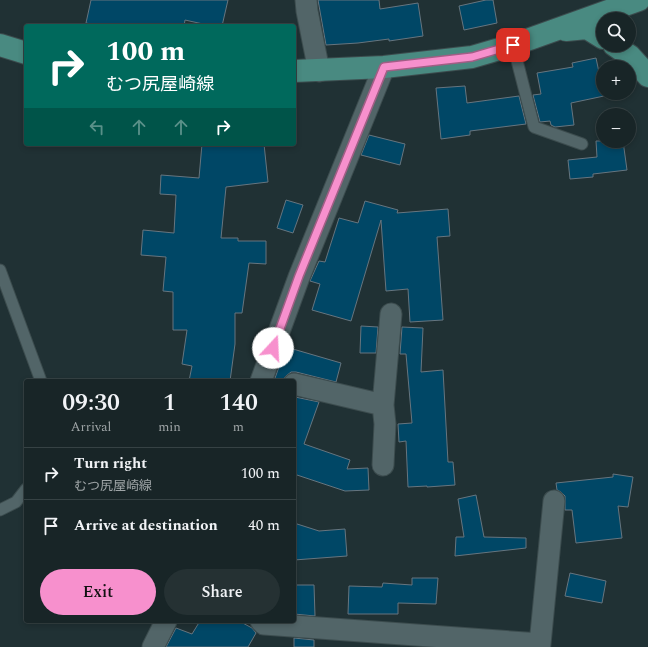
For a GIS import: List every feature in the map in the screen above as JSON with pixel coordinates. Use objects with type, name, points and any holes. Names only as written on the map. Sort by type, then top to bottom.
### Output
[{"type":"main road","points":[[296,71],[384,67],[472,57],[513,45],[634,1]]},
{"type":"main road","points":[[553,31],[587,28],[596,34]]},
{"type":"main road","points":[[0,45],[24,52]]},
{"type":"main road","points":[[624,52],[630,56],[648,76]]},
{"type":"street","points":[[306,0],[319,70]]},
{"type":"street","points":[[269,379],[299,276],[384,67]]},
{"type":"street","points":[[383,465],[385,424],[382,405],[392,314]]},
{"type":"street","points":[[296,384],[382,405]]},
{"type":"street","points":[[263,623],[540,644],[554,501]]},
{"type":"street","points":[[153,647],[165,623]]},
{"type":"lane","points":[[513,45],[534,127],[582,144]]},
{"type":"lane","points":[[0,270],[40,379]]},
{"type":"lane","points":[[3,509],[16,502],[24,492]]},
{"type":"building","points":[[91,0],[228,0],[222,24],[203,24],[185,20],[184,24],[86,23]]},
{"type":"building","points":[[318,0],[379,0],[380,9],[418,3],[423,36],[389,41],[389,39],[326,45]]},
{"type":"building","points":[[486,0],[493,0],[497,23],[464,30],[459,6]]},
{"type":"building","points":[[596,58],[596,98],[571,103],[574,125],[555,127],[551,125],[550,121],[540,122],[533,95],[541,94],[537,73],[573,67],[572,63]]},
{"type":"building","points":[[465,86],[467,103],[519,96],[526,124],[470,131],[470,135],[441,139],[436,88]]},
{"type":"building","points":[[369,135],[405,144],[400,165],[361,155]]},
{"type":"building","points":[[202,146],[264,146],[268,182],[226,187],[221,238],[238,238],[238,241],[266,241],[266,264],[249,263],[242,313],[235,313],[235,344],[230,379],[189,379],[192,366],[182,364],[187,330],[173,330],[173,292],[163,291],[166,257],[141,255],[143,230],[174,233],[176,195],[160,194],[161,175],[199,178]]},
{"type":"building","points":[[596,148],[624,148],[627,170],[593,174],[593,177],[570,179],[568,160],[597,157]]},
{"type":"building","points":[[286,200],[303,205],[293,233],[277,228]]},
{"type":"building","points":[[365,201],[398,210],[397,213],[448,209],[450,236],[437,237],[443,320],[410,322],[408,289],[386,291],[381,220],[351,321],[312,310],[320,284],[310,281],[319,261],[325,262],[339,218],[358,223]]},
{"type":"building","points":[[361,326],[378,327],[376,353],[360,353]]},
{"type":"building","points":[[402,327],[423,328],[421,372],[443,370],[448,462],[453,462],[455,485],[408,487],[406,441],[399,442],[398,424],[412,423],[406,354],[400,354]]},
{"type":"building","points":[[286,347],[341,363],[336,382],[296,372],[291,372],[284,379],[275,379]]},
{"type":"building","points":[[296,397],[319,402],[304,444],[350,460],[347,469],[368,468],[369,490],[345,491],[296,475]]},
{"type":"building","points":[[613,474],[633,477],[628,507],[618,506],[622,538],[576,543],[572,510],[565,510],[565,496],[557,490],[556,483],[613,477]]},
{"type":"building","points":[[476,495],[484,537],[526,538],[526,548],[455,556],[456,537],[464,537],[458,499]]},
{"type":"building","points":[[296,524],[319,531],[345,529],[347,556],[296,560]]},
{"type":"building","points":[[570,573],[606,581],[602,603],[565,596]]},
{"type":"building","points":[[412,578],[438,578],[436,604],[398,603],[398,614],[348,614],[349,586],[382,587],[383,583],[412,585]]},
{"type":"building","points":[[296,585],[314,585],[315,616],[296,614]]},
{"type":"building","points":[[199,623],[243,623],[252,628],[256,633],[248,647],[166,647],[176,628],[192,634]]},
{"type":"building","points":[[294,638],[314,640],[314,647],[294,647]]},
{"type":"route","points":[[273,348],[299,276],[384,67],[472,57],[513,45]]}]
